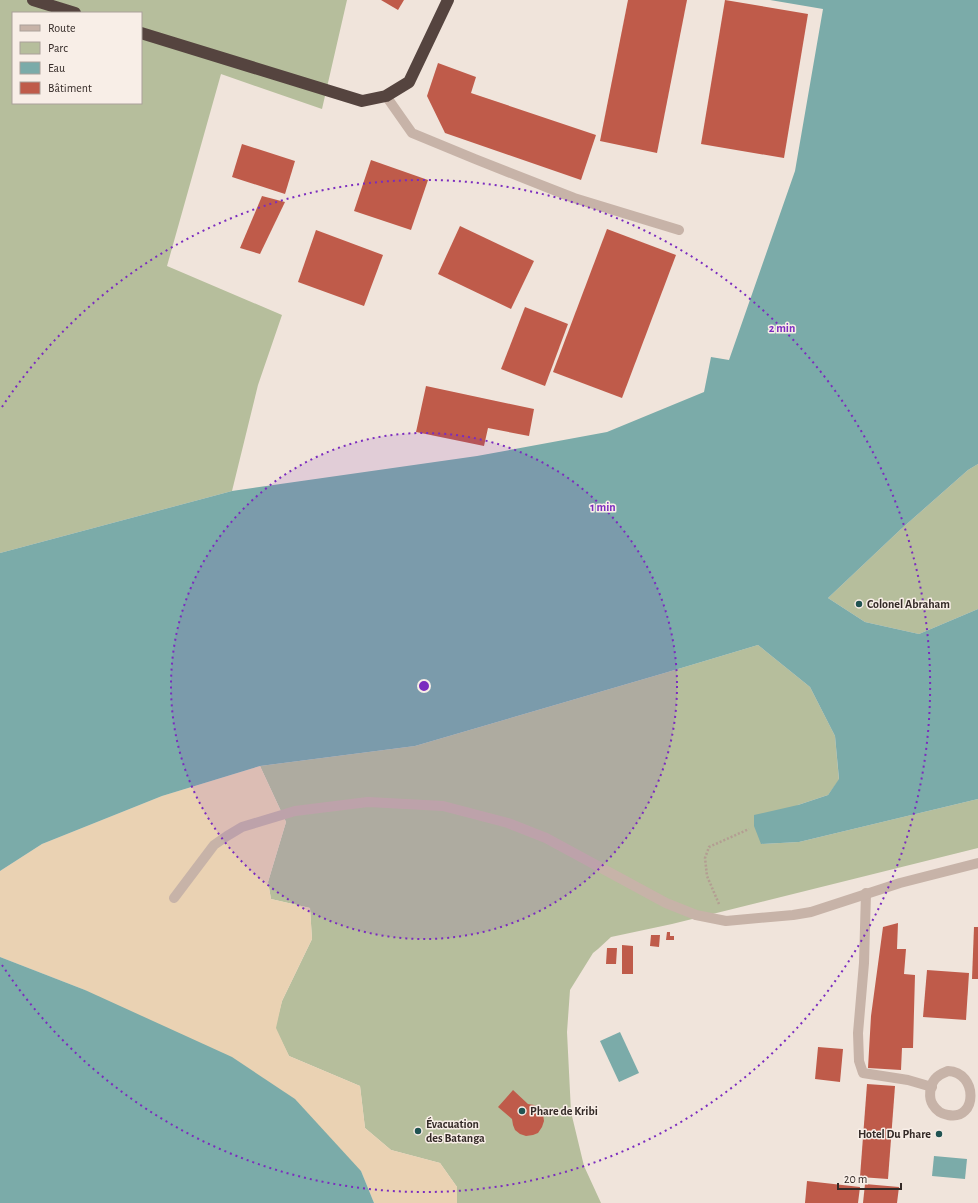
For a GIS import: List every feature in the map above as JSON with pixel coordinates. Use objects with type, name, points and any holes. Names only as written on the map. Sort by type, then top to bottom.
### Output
[{"type":"highway","points":[[32,0],[72,12]]},
{"type":"highway","points":[[142,33],[362,101],[386,96],[410,82],[448,0]]},
{"type":"street","points":[[386,96],[412,133],[574,198],[679,230]]},
{"type":"street","points":[[174,898],[214,845],[242,827],[295,811],[368,802],[443,806],[508,823],[546,838],[666,903],[696,915],[726,921],[811,912],[900,883],[978,863]]},
{"type":"street","points":[[866,893],[864,963],[858,1033],[859,1061],[863,1073],[908,1080],[932,1087]]},
{"type":"street","points":[[948,1071],[957,1071],[965,1075],[971,1082],[974,1091],[973,1101],[968,1109],[960,1114],[951,1116],[943,1114],[936,1110],[932,1103],[930,1095],[932,1087],[934,1079],[940,1074],[948,1071]]},
{"type":"path","points":[[726,921],[707,876],[705,858],[709,847],[749,829]]},
{"type":"green space","points":[[0,0],[347,0],[322,109],[221,74],[167,266],[282,315],[258,385],[232,491],[0,553]]},
{"type":"green space","points":[[978,464],[978,609],[919,634],[865,622],[828,598],[900,530],[968,470]]},
{"type":"green space","points":[[758,645],[810,687],[835,736],[839,780],[828,795],[798,805],[761,844],[799,842],[978,799],[978,848],[672,924],[611,937],[593,953],[570,990],[567,1032],[571,1112],[584,1166],[601,1203],[457,1203],[457,1187],[440,1163],[391,1150],[365,1128],[360,1086],[289,1056],[275,1028],[282,1001],[312,939],[310,908],[271,899],[268,882],[286,822],[260,766],[415,746]]},
{"type":"sand","points":[[260,766],[286,822],[268,882],[271,899],[310,908],[312,939],[282,1001],[276,1028],[289,1056],[360,1086],[365,1128],[391,1150],[440,1163],[457,1187],[457,1203],[374,1203],[361,1171],[85,990],[0,957],[0,871],[42,844],[162,796]]},
{"type":"water","points":[[770,0],[978,0],[978,464],[968,470],[900,530],[828,598],[865,622],[919,634],[978,609],[978,799],[799,842],[761,844],[754,826],[754,815],[798,805],[828,795],[839,779],[835,736],[810,687],[758,645],[415,746],[260,766],[162,796],[42,844],[0,871],[0,553],[232,491],[477,456],[607,432],[704,392],[711,357],[729,360],[795,171],[823,9]]},
{"type":"water","points":[[0,957],[85,990],[232,1057],[295,1099],[361,1171],[374,1203],[0,1203]]},
{"type":"water","points":[[620,1032],[639,1073],[619,1082],[600,1041]]},
{"type":"water","points":[[934,1156],[967,1159],[965,1179],[932,1176]]},
{"type":"building","points":[[381,0],[404,0],[398,10]]},
{"type":"building","points":[[628,0],[687,0],[657,153],[600,141]]},
{"type":"building","points":[[725,0],[808,14],[784,158],[701,144]]},
{"type":"building","points":[[438,63],[476,77],[471,93],[596,135],[581,180],[445,133],[427,96]]},
{"type":"building","points":[[242,144],[295,161],[285,194],[232,177]]},
{"type":"building","points":[[371,160],[428,180],[411,230],[354,211]]},
{"type":"building","points":[[262,196],[285,202],[260,254],[240,248]]},
{"type":"building","points":[[460,226],[534,261],[511,309],[438,274]]},
{"type":"building","points":[[607,229],[676,255],[622,398],[553,372]]},
{"type":"building","points":[[316,230],[383,255],[364,306],[298,282]]},
{"type":"building","points":[[525,307],[568,324],[545,386],[501,369]]},
{"type":"building","points":[[426,386],[534,409],[529,436],[488,428],[484,446],[416,432]]},
{"type":"building","points":[[898,923],[897,949],[906,949],[904,974],[915,975],[913,1048],[902,1048],[901,1070],[868,1068],[871,1016],[883,927]]},
{"type":"building","points":[[974,927],[978,927],[978,979],[972,979]]},
{"type":"building","points":[[667,932],[670,932],[670,936],[674,936],[674,940],[666,940]]},
{"type":"building","points":[[651,935],[660,935],[659,947],[650,946]]},
{"type":"building","points":[[622,945],[633,946],[633,974],[622,974]]},
{"type":"building","points":[[607,948],[617,948],[616,964],[606,964]]},
{"type":"building","points":[[927,970],[969,973],[966,1020],[923,1017]]},
{"type":"building","points":[[818,1047],[843,1049],[840,1082],[815,1079]]},
{"type":"building","points":[[867,1084],[895,1086],[888,1179],[860,1177]]},
{"type":"building","name":"Phare de Kribi","points":[[513,1090],[528,1104],[534,1105],[540,1109],[543,1114],[544,1121],[538,1133],[526,1136],[520,1134],[515,1130],[512,1119],[498,1107]]},
{"type":"building","points":[[807,1181],[860,1187],[858,1203],[805,1203]]},
{"type":"building","points":[[865,1184],[899,1187],[897,1203],[863,1203]]},
{"type":"place","name":"Colonel Abraham","points":[[859,604]]},
{"type":"place","name":"Phare de Kribi","points":[[522,1111]]},
{"type":"place","name":"Évacuation des Batanga","points":[[418,1131]]},
{"type":"place","name":"Hotel Du Phare","points":[[939,1134]]}]
